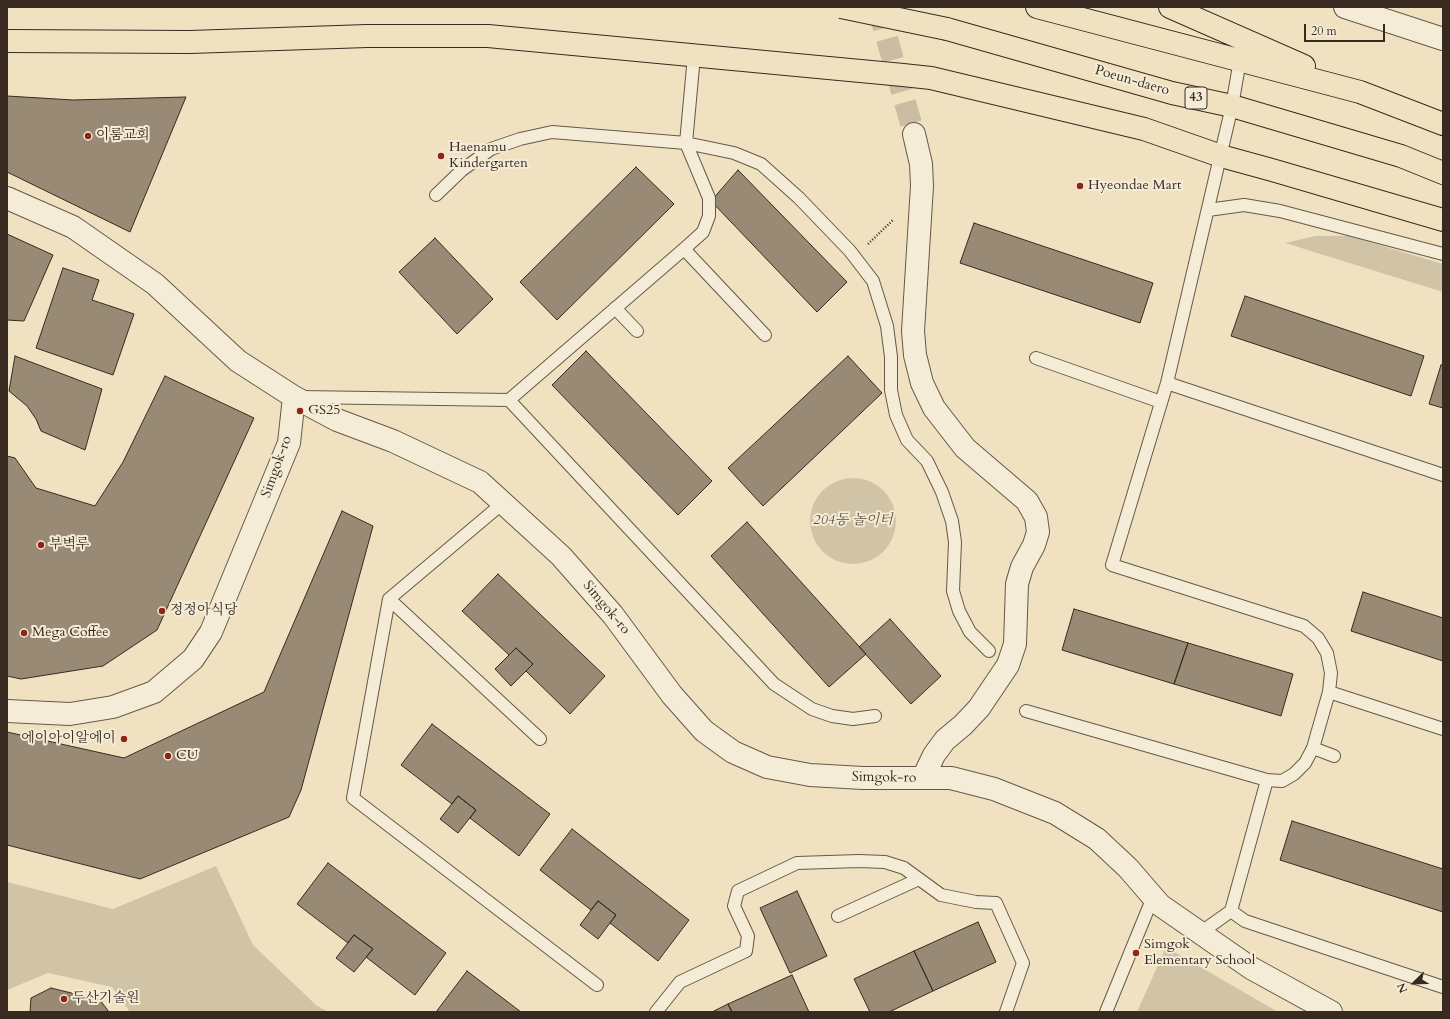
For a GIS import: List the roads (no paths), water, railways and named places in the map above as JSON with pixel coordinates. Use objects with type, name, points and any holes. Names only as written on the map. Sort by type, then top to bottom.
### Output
[{"type":"main road","name":"Poeun-daero","points":[[841,7],[947,29],[1172,93],[1232,106],[1401,156],[1443,173]]},
{"type":"main road","points":[[1037,7],[1360,92]]},
{"type":"main road","points":[[1170,7],[1186,12],[1360,92],[1443,124]]},
{"type":"main road","points":[[7,41],[190,42],[367,36],[488,36],[931,78],[1144,129],[1221,156],[1443,220]]},
{"type":"street","points":[[1345,7],[1443,39]]},
{"type":"street","points":[[914,134],[920,164],[922,186],[913,331],[914,355],[922,383],[934,408],[965,448],[1027,501],[1036,517],[1038,532],[1034,545],[1022,567],[1017,584],[1015,644],[1008,665],[979,708],[963,725],[945,740],[934,755],[923,778]]},
{"type":"street","points":[[7,198],[79,231],[155,284],[238,360],[294,397]]},
{"type":"street","name":"Simgok-ro","points":[[7,711],[70,714],[113,708],[154,692],[193,659],[211,632],[289,443],[294,397],[337,420],[393,441],[480,482],[561,556],[577,573],[613,615],[672,694],[704,731],[733,752],[767,767],[810,775],[863,778],[951,778],[994,789],[1055,814],[1097,840],[1128,868],[1160,905],[1251,968],[1331,1012]]},
{"type":"lane","points":[[294,397],[509,400],[703,232],[709,216],[709,198],[686,143],[694,56]]},
{"type":"lane","points":[[1026,711],[1267,780],[1282,781],[1294,774],[1306,763],[1313,748],[1329,692],[1331,673],[1327,653],[1318,638],[1304,626],[1112,565],[1166,383],[1221,156],[1240,60]]},
{"type":"lane","points":[[436,195],[462,170],[491,149],[520,139],[552,132],[686,143],[734,153],[761,164],[799,198],[855,257],[873,281],[887,326],[891,357],[891,390],[896,415],[907,440],[927,461],[942,492],[952,521],[955,542],[953,591],[970,632],[989,651]]},
{"type":"lane","points":[[1208,210],[1244,205],[1280,212],[1443,254]]},
{"type":"lane","points":[[684,248],[765,335]]},
{"type":"lane","points":[[616,308],[637,331]]},
{"type":"lane","points":[[1036,358],[1161,402]]},
{"type":"lane","points":[[1166,383],[1443,475]]},
{"type":"lane","points":[[509,400],[774,684],[812,709],[832,716],[854,719],[875,716]]},
{"type":"lane","points":[[503,503],[389,599],[353,798],[597,984]]},
{"type":"lane","points":[[389,599],[540,739]]},
{"type":"lane","points":[[1329,692],[1443,728]]},
{"type":"lane","points":[[1313,748],[1334,756]]},
{"type":"lane","points":[[1200,933],[1231,911],[1267,780]]},
{"type":"lane","points":[[656,1012],[680,982],[746,951],[748,936],[734,906],[738,891],[797,863],[885,862],[904,868],[941,895],[976,902],[996,903],[1023,963],[1006,1012]]},
{"type":"lane","points":[[838,916],[920,879]]},
{"type":"lane","points":[[1106,1012],[1153,898]]},
{"type":"lane","points":[[1231,911],[1245,921],[1443,987]]},
{"type":"tunnel","points":[[878,7],[914,134]]},
{"type":"place","name":"이룸교회","points":[[88,136]]},
{"type":"place","name":"Haenamu Kindergarten","points":[[441,156]]},
{"type":"place","name":"Hyeondae Mart","points":[[1080,186]]},
{"type":"place","name":"GS25","points":[[300,411]]},
{"type":"place","name":"부벽루","points":[[41,545]]},
{"type":"place","name":"정정아식당","points":[[162,611]]},
{"type":"place","name":"Mega Coffee","points":[[24,633]]},
{"type":"place","name":"에이아이알에이","points":[[124,739]]},
{"type":"place","name":"CU","points":[[168,756]]},
{"type":"place","name":"Simgok Elementary School","points":[[1136,953]]},
{"type":"place","name":"두산기술원","points":[[64,999]]},
{"type":"park label","name":"204동 놀이터","points":[[853,521]]}]
